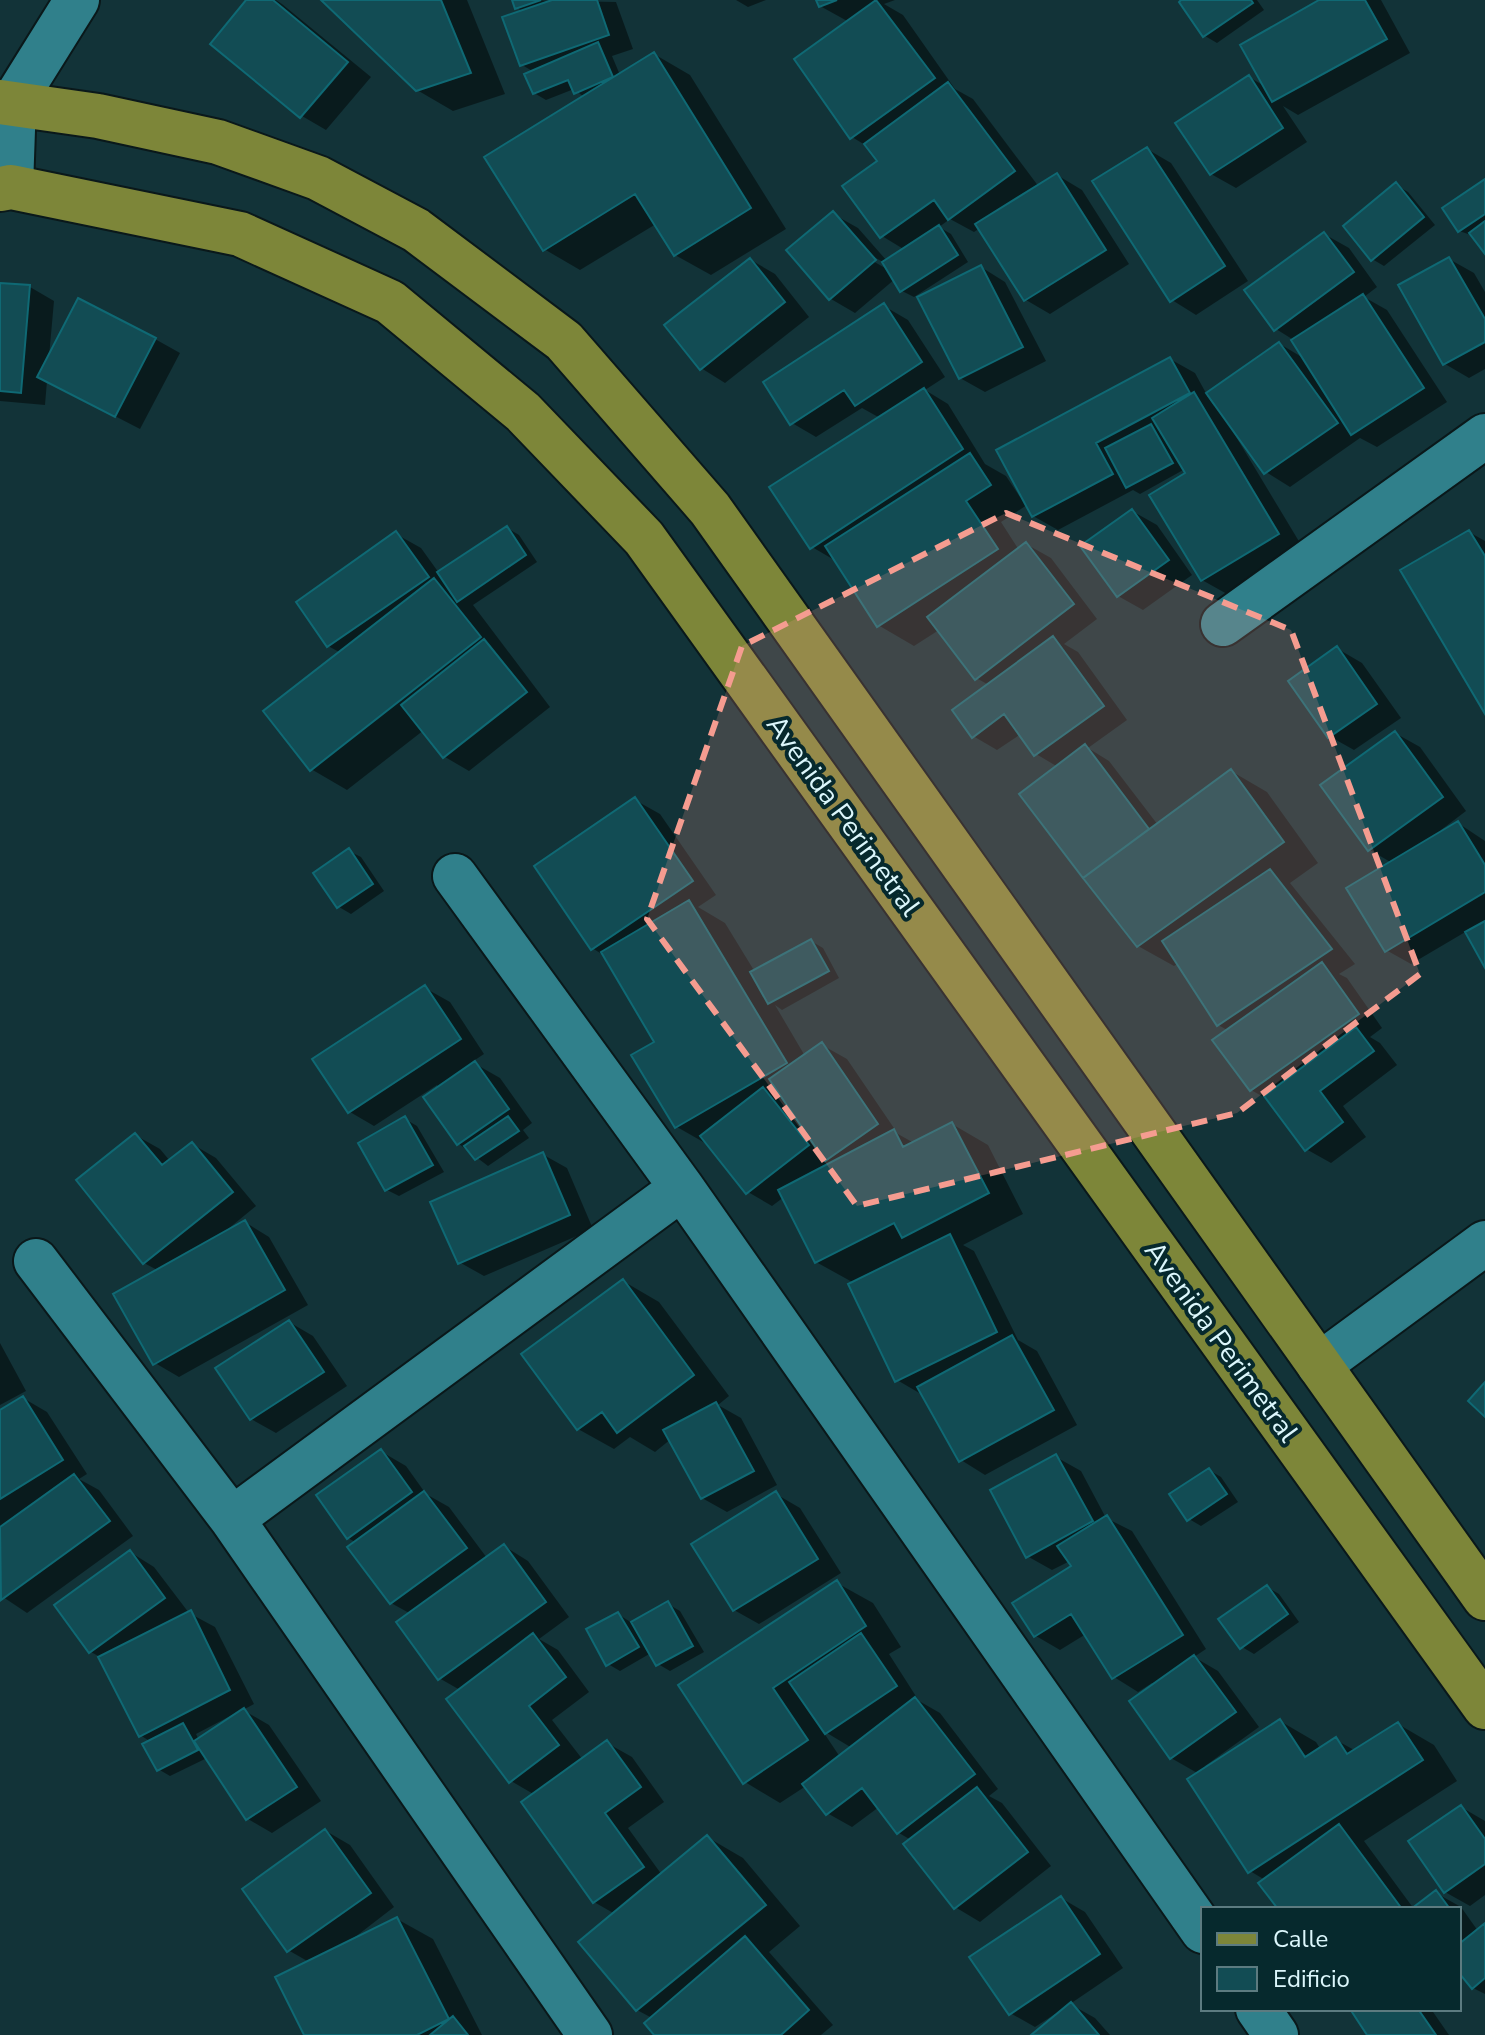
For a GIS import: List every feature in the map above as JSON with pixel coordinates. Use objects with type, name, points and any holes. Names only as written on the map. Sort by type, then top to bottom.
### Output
[{"type":"main road","points":[[5,96],[218,142],[318,178],[416,230],[564,341],[710,509],[1485,1598]]},
{"type":"main road","name":"Avenida Perimetral","points":[[5,188],[240,234],[390,302],[523,412],[644,538],[1485,1707]]},
{"type":"street","points":[[5,188],[5,96],[77,0]]},
{"type":"street","points":[[1223,624],[1485,436]]},
{"type":"street","points":[[455,876],[682,1188],[1201,1928]]},
{"type":"street","points":[[232,1519],[682,1188]]},
{"type":"street","points":[[1319,1365],[1485,1243]]},
{"type":"street","points":[[36,1261],[232,1519],[590,2035]]},
{"type":"street","points":[[1259,2011],[1276,2035]]},
{"type":"highlighted area","points":[[1006,513],[1291,630],[1420,974],[1237,1113],[857,1206],[647,919],[742,646]]},
{"type":"building","points":[[246,0],[273,0],[348,62],[300,118],[210,44]]},
{"type":"building","points":[[321,0],[441,0],[471,73],[416,91]]},
{"type":"building","points":[[512,0],[541,0],[515,9]]},
{"type":"building","points":[[552,0],[597,0],[609,35],[520,66],[502,17]]},
{"type":"building","points":[[816,0],[837,0],[819,7]]},
{"type":"building","points":[[876,0],[935,78],[850,139],[794,59]]},
{"type":"building","points":[[1251,0],[1253,3],[1203,37],[1179,2]]},
{"type":"building","points":[[1319,0],[1365,0],[1387,39],[1272,102],[1240,45]]},
{"type":"building","points":[[598,42],[613,77],[574,94],[568,80],[533,94],[524,74]]},
{"type":"building","points":[[654,52],[751,208],[674,256],[635,194],[543,251],[484,157]]},
{"type":"building","points":[[1249,75],[1283,128],[1210,175],[1175,123]]},
{"type":"building","points":[[948,82],[1015,171],[948,220],[934,200],[880,238],[842,186],[877,161],[864,144]]},
{"type":"building","points":[[1147,147],[1225,266],[1170,302],[1092,181]]},
{"type":"building","points":[[1057,173],[1106,250],[1024,301],[975,224]]},
{"type":"building","points":[[1485,179],[1485,214],[1458,232],[1442,208]]},
{"type":"building","points":[[1396,182],[1424,217],[1371,261],[1343,226]]},
{"type":"building","points":[[833,211],[876,260],[829,300],[786,250]]},
{"type":"building","points":[[1485,221],[1485,254],[1469,233]]},
{"type":"building","points":[[939,225],[958,255],[900,292],[882,262]]},
{"type":"building","points":[[1324,232],[1354,272],[1274,331],[1244,290]]},
{"type":"building","points":[[1449,257],[1485,319],[1485,342],[1443,365],[1398,285]]},
{"type":"building","points":[[750,258],[785,302],[700,370],[664,325]]},
{"type":"building","points":[[981,265],[1023,347],[959,379],[917,297]]},
{"type":"building","points":[[0,283],[30,285],[21,393],[0,391]]},
{"type":"building","points":[[1363,294],[1424,388],[1351,435],[1291,340]]},
{"type":"building","points":[[78,298],[156,338],[115,417],[37,377]]},
{"type":"building","points":[[884,303],[922,362],[855,406],[844,390],[790,425],[763,382]]},
{"type":"building","points":[[1279,342],[1338,423],[1264,474],[1206,393]]},
{"type":"building","points":[[1170,357],[1190,393],[1096,443],[1113,474],[1032,517],[996,450]]},
{"type":"building","points":[[924,388],[963,449],[810,549],[769,487]]},
{"type":"building","points":[[1194,392],[1279,534],[1201,581],[1149,495],[1185,473],[1152,418]]},
{"type":"building","points":[[1151,424],[1173,463],[1126,488],[1105,448]]},
{"type":"building","points":[[970,453],[991,485],[966,501],[998,549],[877,627],[825,546]]},
{"type":"building","points":[[1132,509],[1169,560],[1117,597],[1080,546]]},
{"type":"building","points":[[507,526],[526,555],[457,602],[437,572]]},
{"type":"building","points":[[1469,530],[1485,556],[1485,714],[1400,570]]},
{"type":"building","points":[[396,531],[429,577],[327,647],[296,602]]},
{"type":"building","points":[[1026,542],[1074,604],[975,680],[927,617]]},
{"type":"building","points":[[434,578],[481,637],[310,771],[263,711]]},
{"type":"building","points":[[1053,636],[1104,706],[1034,756],[1004,714],[972,738],[952,710]]},
{"type":"building","points":[[484,639],[527,692],[443,758],[401,705]]},
{"type":"building","points":[[1337,646],[1377,704],[1328,738],[1288,681]]},
{"type":"building","points":[[1395,731],[1443,797],[1368,851],[1320,785]]},
{"type":"building","points":[[1085,744],[1149,829],[1083,878],[1019,794]]},
{"type":"building","points":[[1231,769],[1284,842],[1137,947],[1083,878]]},
{"type":"building","points":[[635,797],[693,881],[591,950],[534,866]]},
{"type":"building","points":[[1458,821],[1485,865],[1485,892],[1385,952],[1346,888]]},
{"type":"building","points":[[349,848],[373,884],[337,908],[313,873]]},
{"type":"building","points":[[1270,869],[1332,949],[1217,1026],[1162,941]]},
{"type":"building","points":[[689,900],[787,1063],[675,1128],[631,1055],[654,1042],[601,952]]},
{"type":"building","points":[[1485,921],[1485,968],[1465,932]]},
{"type":"building","points":[[811,939],[829,971],[768,1004],[750,972]]},
{"type":"building","points":[[1322,962],[1359,1014],[1250,1091],[1212,1040]]},
{"type":"building","points":[[425,985],[461,1039],[348,1113],[312,1059]]},
{"type":"building","points":[[1356,1027],[1374,1051],[1320,1091],[1343,1122],[1305,1151],[1264,1096]]},
{"type":"building","points":[[822,1042],[878,1124],[825,1161],[769,1079]]},
{"type":"building","points":[[475,1061],[509,1109],[457,1145],[423,1097]]},
{"type":"building","points":[[763,1087],[809,1145],[746,1194],[700,1136]]},
{"type":"building","points":[[405,1116],[433,1165],[385,1191],[358,1143]]},
{"type":"building","points":[[508,1116],[519,1131],[475,1160],[464,1146]]},
{"type":"building","points":[[952,1122],[989,1193],[902,1238],[894,1223],[815,1263],[778,1190],[894,1129],[903,1147]]},
{"type":"building","points":[[135,1133],[162,1165],[192,1142],[233,1192],[143,1264],[76,1180]]},
{"type":"building","points":[[543,1152],[570,1215],[458,1264],[430,1202]]},
{"type":"building","points":[[245,1220],[285,1290],[153,1365],[113,1294]]},
{"type":"building","points":[[950,1234],[997,1332],[895,1382],[848,1284]]},
{"type":"building","points":[[623,1279],[694,1375],[617,1433],[602,1412],[577,1430],[521,1354]]},
{"type":"building","points":[[289,1320],[324,1372],[250,1420],[215,1368]]},
{"type":"building","points":[[1012,1335],[1054,1410],[959,1462],[917,1387]]},
{"type":"building","points":[[1485,1382],[1485,1417],[1468,1401]]},
{"type":"building","points":[[23,1396],[63,1460],[0,1499],[0,1410]]},
{"type":"building","points":[[716,1402],[754,1471],[701,1499],[663,1430]]},
{"type":"building","points":[[381,1449],[412,1492],[347,1539],[316,1495]]},
{"type":"building","points":[[1056,1454],[1093,1521],[1026,1558],[990,1490]]},
{"type":"building","points":[[1209,1468],[1227,1494],[1187,1521],[1169,1494]]},
{"type":"building","points":[[74,1474],[110,1521],[1,1600],[0,1527]]},
{"type":"building","points":[[424,1491],[467,1548],[390,1604],[347,1547]]},
{"type":"building","points":[[776,1491],[818,1559],[733,1611],[691,1544]]},
{"type":"building","points":[[1107,1515],[1183,1635],[1112,1679],[1071,1614],[1034,1637],[1012,1603],[1071,1566],[1057,1546]]},
{"type":"building","points":[[504,1544],[546,1602],[438,1680],[396,1622]]},
{"type":"building","points":[[130,1550],[165,1598],[89,1653],[54,1605]]},
{"type":"building","points":[[837,1580],[866,1626],[773,1688],[808,1740],[743,1784],[678,1685]]},
{"type":"building","points":[[1267,1585],[1288,1614],[1240,1649],[1218,1619]]},
{"type":"building","points":[[668,1601],[693,1646],[656,1666],[631,1622]]},
{"type":"building","points":[[191,1610],[230,1690],[139,1737],[98,1657]]},
{"type":"building","points":[[618,1612],[639,1647],[606,1666],[586,1629]]},
{"type":"building","points":[[533,1633],[566,1677],[529,1706],[559,1745],[509,1783],[446,1699]]},
{"type":"building","points":[[861,1633],[897,1686],[825,1734],[789,1682]]},
{"type":"building","points":[[1194,1655],[1236,1712],[1170,1759],[1129,1701]]},
{"type":"building","points":[[915,1697],[975,1774],[897,1834],[862,1788],[826,1815],[802,1784]]},
{"type":"building","points":[[244,1708],[297,1787],[246,1820],[194,1741]]},
{"type":"building","points":[[1280,1719],[1305,1757],[1336,1737],[1347,1754],[1398,1722],[1423,1760],[1248,1873],[1187,1779]]},
{"type":"building","points":[[183,1723],[198,1750],[157,1771],[142,1744]]},
{"type":"building","points":[[607,1740],[641,1787],[605,1813],[644,1867],[593,1903],[521,1802]]},
{"type":"building","points":[[977,1787],[1028,1852],[954,1909],[903,1844]]},
{"type":"building","points":[[1461,1805],[1485,1839],[1485,1864],[1444,1893],[1408,1841]]},
{"type":"building","points":[[1339,1824],[1401,1907],[1276,1907],[1258,1883]]},
{"type":"building","points":[[325,1829],[371,1893],[287,1952],[242,1889]]},
{"type":"building","points":[[707,1835],[766,1905],[636,2011],[578,1942]]},
{"type":"building","points":[[1436,1890],[1449,1907],[1414,1907]]},
{"type":"building","points":[[1061,1896],[1100,1954],[1009,2015],[969,1957]]},
{"type":"building","points":[[397,1917],[449,2019],[417,2035],[304,2035],[275,1977]]},
{"type":"building","points":[[1485,1923],[1485,1978],[1472,1989],[1461,1975],[1461,1942]]},
{"type":"building","points":[[745,1936],[809,2010],[781,2035],[654,2035],[644,2023]]},
{"type":"building","points":[[1071,2002],[1099,2035],[1031,2035]]},
{"type":"building","points":[[1351,2011],[1419,2011],[1436,2035],[1367,2035]]},
{"type":"building","points":[[453,2016],[468,2035],[430,2035]]}]
